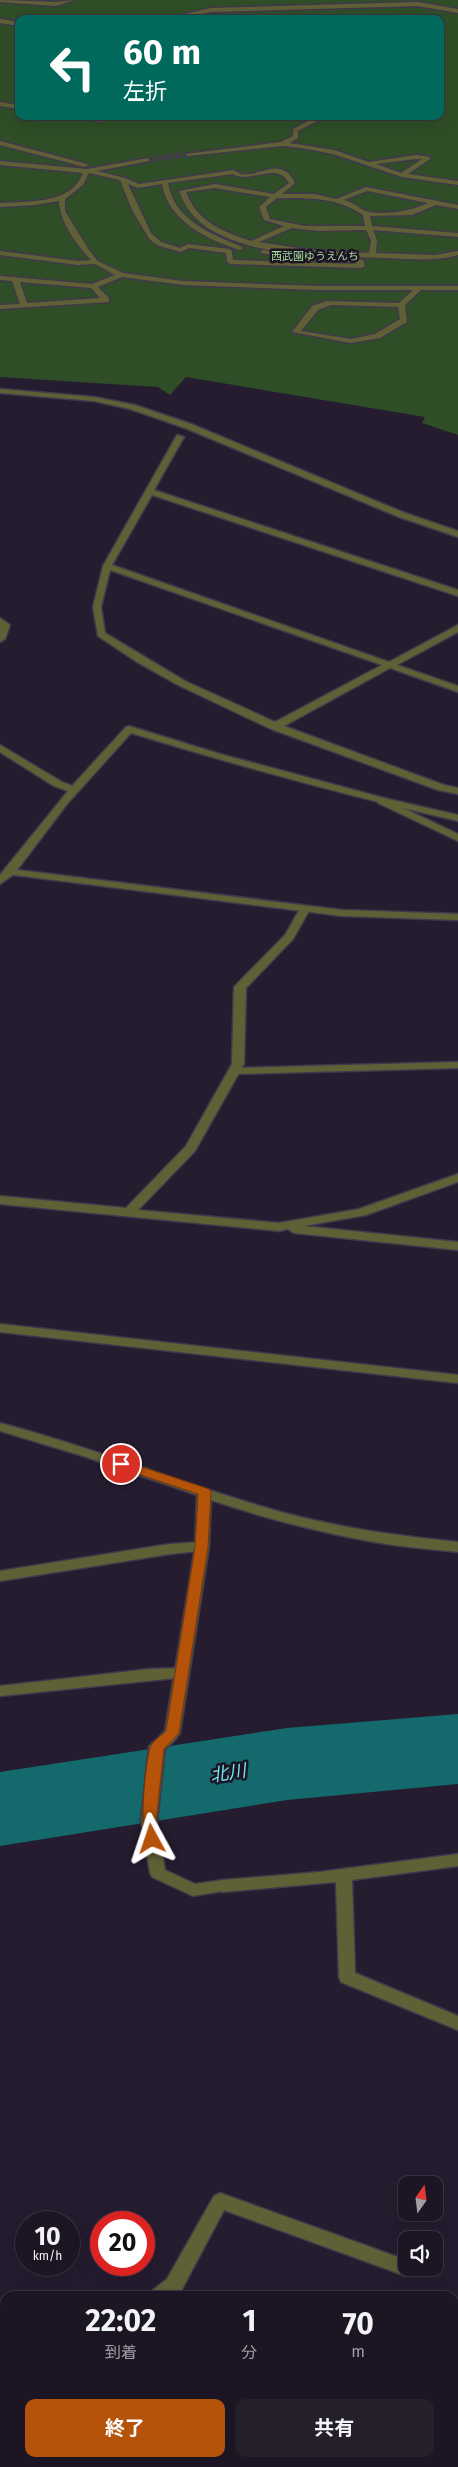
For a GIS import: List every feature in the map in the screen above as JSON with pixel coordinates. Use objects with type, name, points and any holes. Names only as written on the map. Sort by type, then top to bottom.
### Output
[{"type":"street","points":[[0,0],[56,4],[71,0]]},
{"type":"street","points":[[186,15],[205,11],[448,3]]},
{"type":"street","points":[[418,4],[458,11]]},
{"type":"street","points":[[0,21],[15,23]]},
{"type":"street","points":[[0,104],[15,106]]},
{"type":"street","points":[[282,144],[296,137],[295,130],[315,120]]},
{"type":"street","points":[[0,143],[97,168]]},
{"type":"street","points":[[188,154],[282,144],[334,152],[402,175],[458,183]]},
{"type":"street","points":[[365,164],[416,157],[428,158],[402,175]]},
{"type":"street","points":[[87,171],[148,160]]},
{"type":"street","points":[[0,163],[87,171],[123,179],[138,186],[234,172],[240,176],[277,170],[289,177],[292,183],[262,207],[267,220],[289,227],[326,230],[369,228],[458,235]]},
{"type":"street","points":[[0,206],[35,203],[62,198],[77,187],[86,177],[87,171]]},
{"type":"street","points":[[123,179],[126,190],[152,239],[167,247],[181,250],[188,246],[229,251],[260,244],[314,253],[419,256],[451,256],[458,253]]},
{"type":"street","points":[[165,182],[165,188],[173,207],[179,213],[208,235],[240,248]]},
{"type":"street","points":[[260,244],[255,246],[288,252],[251,248],[229,236],[200,219],[186,203],[182,191],[215,186],[276,196],[316,196],[352,204],[366,214],[412,214],[436,202]]},
{"type":"street","points":[[336,201],[366,189],[458,207]]},
{"type":"street","points":[[62,198],[62,210],[86,251],[96,262],[121,275],[183,283],[317,288],[458,288]]},
{"type":"street","points":[[366,214],[374,240],[372,255]]},
{"type":"street","points":[[411,231],[412,214]]},
{"type":"street","points":[[250,246],[289,227]]},
{"type":"street","points":[[229,251],[230,262],[361,266],[361,261],[288,258],[250,246]]},
{"type":"street","points":[[0,253],[78,263],[96,262]]},
{"type":"street","points":[[0,278],[93,286],[121,275]]},
{"type":"street","points":[[15,279],[24,305]]},
{"type":"street","points":[[0,307],[106,300],[93,286]]},
{"type":"street","points":[[401,306],[404,320],[377,336],[351,341],[296,332],[315,308],[330,303],[401,306],[419,288]]},
{"type":"street","points":[[0,391],[70,396],[132,407],[188,426],[402,515],[458,534]]},
{"type":"street","points":[[180,437],[107,566],[97,607],[101,634],[132,656],[274,727],[442,788],[458,791]]},
{"type":"street","points":[[149,491],[458,593]]},
{"type":"street","points":[[107,566],[458,689]]},
{"type":"street","points":[[0,621],[6,625],[0,639]]},
{"type":"street","points":[[274,727],[386,665],[458,628]]},
{"type":"street","points":[[0,881],[10,872],[63,802],[129,729],[217,756],[382,801],[458,818]]},
{"type":"street","points":[[0,748],[58,784],[75,790]]},
{"type":"street","points":[[382,801],[458,838]]},
{"type":"street","points":[[10,872],[342,913],[458,917]]},
{"type":"street","points":[[128,1213],[191,1148],[238,1064],[240,987],[289,937],[305,909]]},
{"type":"street","points":[[234,1071],[458,1065]]},
{"type":"street","points":[[279,1227],[362,1212],[458,1178]]},
{"type":"street","points":[[0,1200],[458,1246]]},
{"type":"street","points":[[0,1328],[458,1379]]},
{"type":"street","points":[[0,1427],[88,1453],[256,1510],[312,1525],[376,1538],[458,1547]]},
{"type":"street","points":[[204,1492],[202,1547],[172,1733],[157,1747],[149,1821],[158,1873],[193,1890],[458,1860]]},
{"type":"street","points":[[0,1576],[170,1549],[202,1547]]},
{"type":"street","points":[[0,1691],[150,1674],[181,1674]]},
{"type":"street","points":[[344,1874],[347,1977],[458,2023]]},
{"type":"street","points":[[166,2291],[174,2285],[220,2201],[398,2265]]},
{"type":"green space","name":"西武園ゆうえんち","points":[[0,0],[458,0],[458,435],[422,423],[425,417],[186,377],[170,395],[158,387],[0,377]]},
{"type":"waterway","name":"北川","points":[[0,1809],[287,1764],[458,1749]]},
{"type":"tunnel","points":[[148,160],[188,154]]},
{"type":"route","points":[[121,1464],[204,1492],[202,1547],[172,1733],[157,1747],[149,1821],[152,1839]]}]
